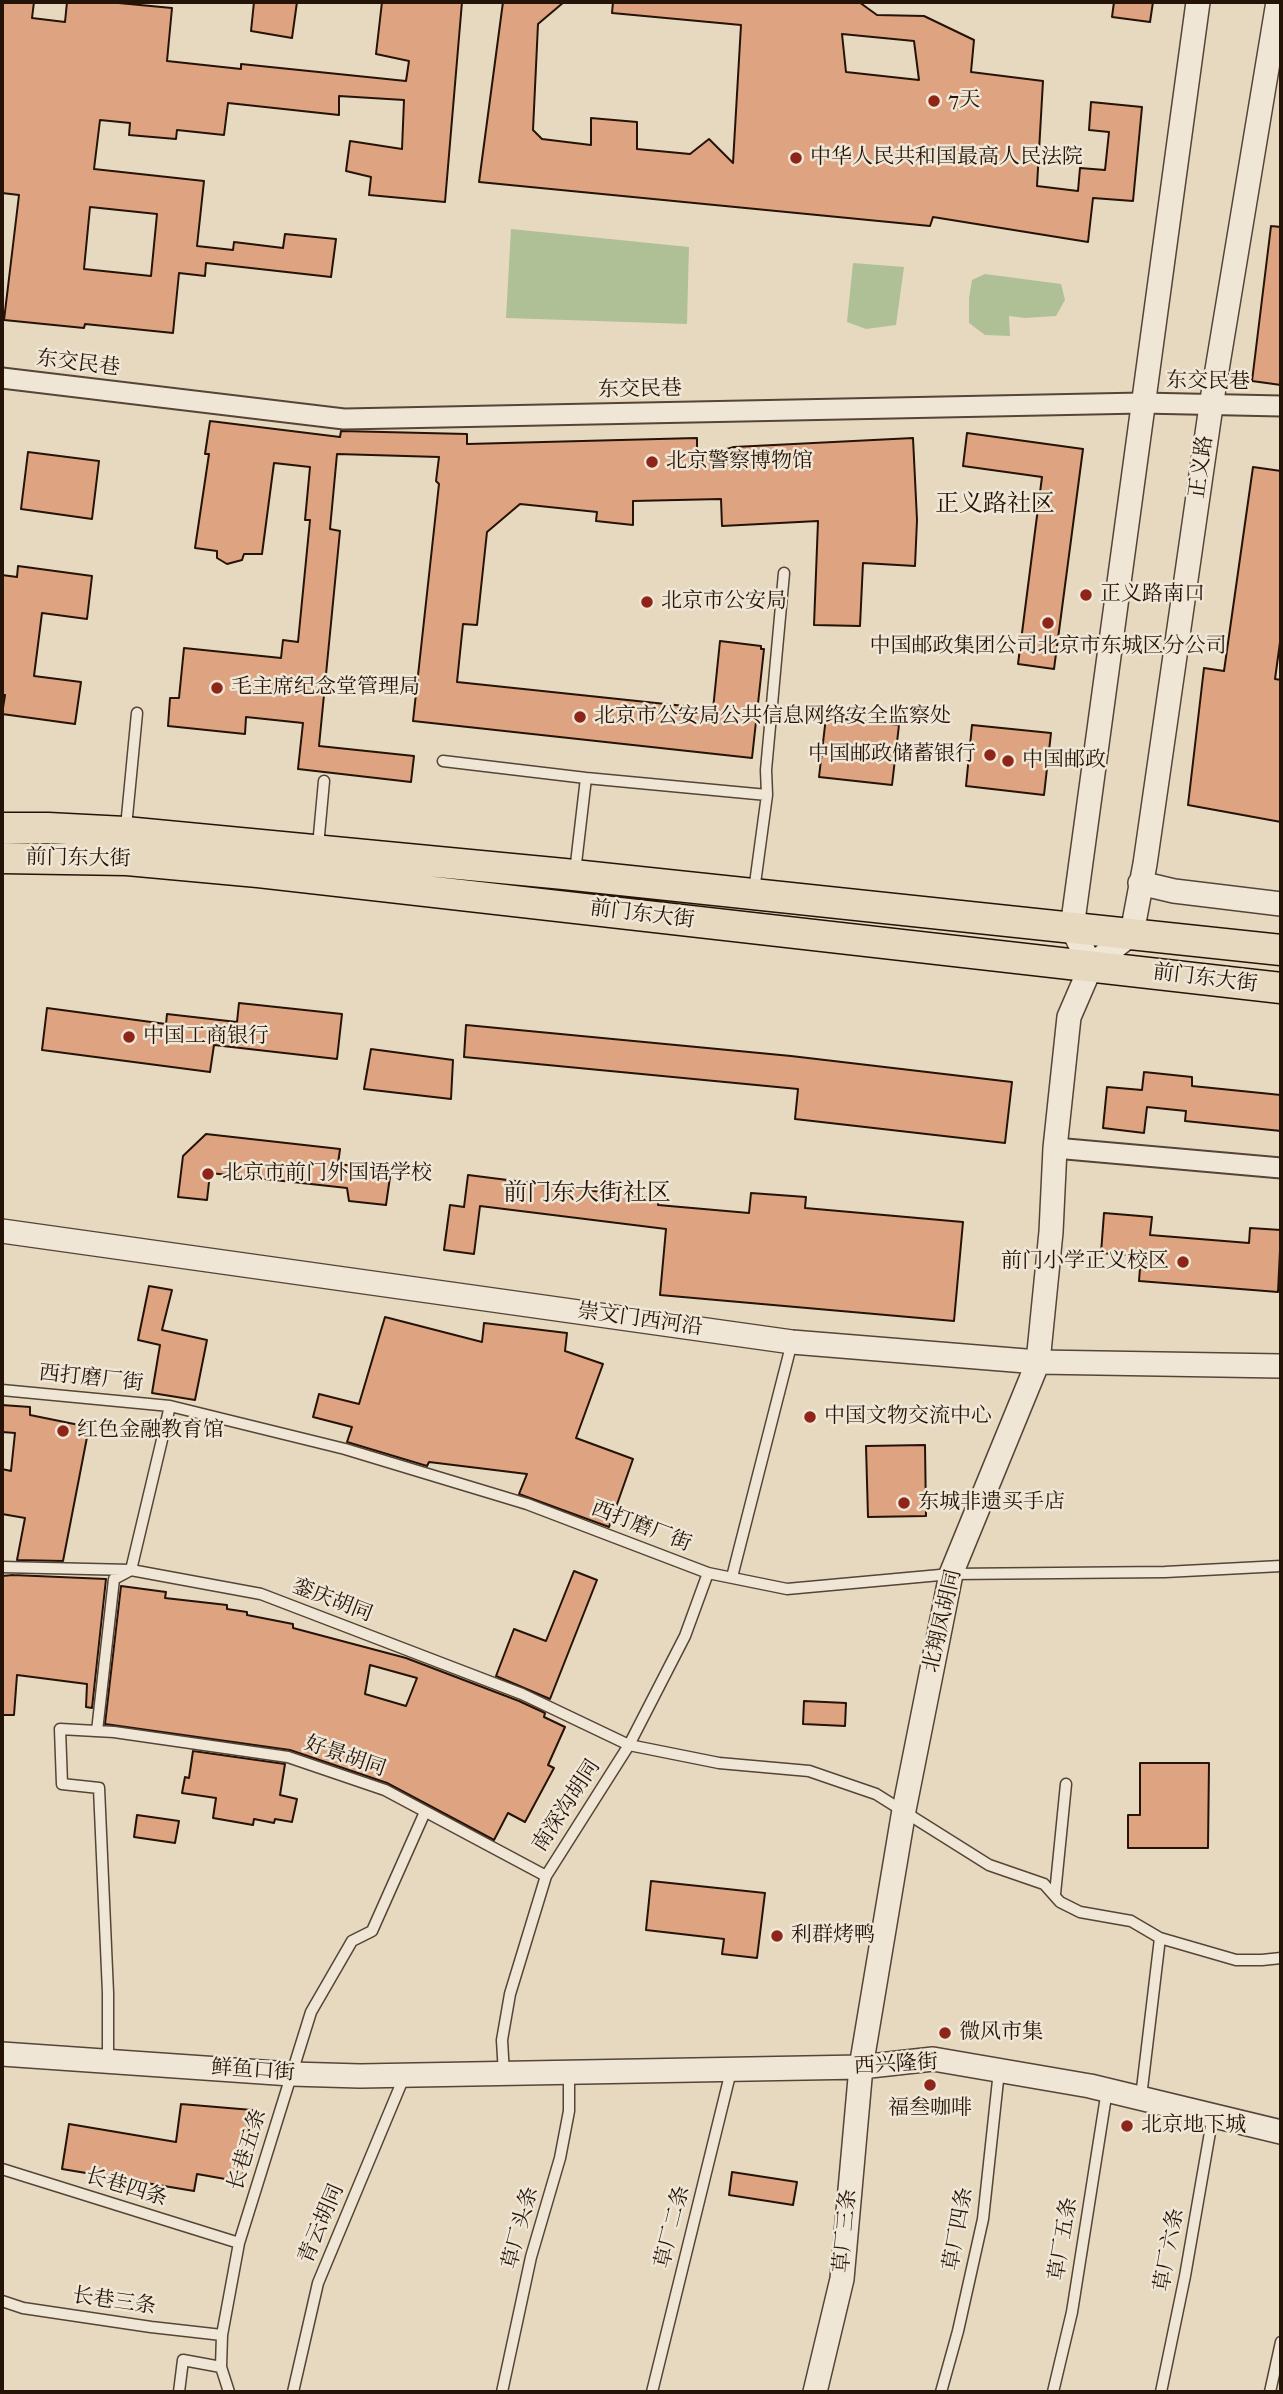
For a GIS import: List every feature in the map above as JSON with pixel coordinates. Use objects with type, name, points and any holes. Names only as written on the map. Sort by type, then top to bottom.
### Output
[{"type":"main road","name":"前门东大街","points":[[2,828],[125,832],[317,850],[1037,962],[1281,988]]},
{"type":"main road","name":"前门东大街","points":[[2,858],[127,860],[573,891],[754,893],[1281,950]]},
{"type":"street","points":[[1132,933],[1091,966],[1072,928],[1198,2]]},
{"type":"street","name":"正义路","points":[[1132,933],[1145,864],[1210,406],[1278,2]]},
{"type":"street","name":"东交民巷","points":[[2,378],[344,419],[1142,403],[1281,406]]},
{"type":"street","points":[[1140,884],[1174,891],[1281,904]]},
{"type":"street","name":"北翔凤胡同","points":[[861,2067],[904,1810],[951,1574],[1038,1362],[1051,1232],[1055,1148],[1069,1017],[1091,966]]},
{"type":"street","points":[[1055,1148],[1281,1168]]},
{"type":"street","name":"崇文门西河沿","points":[[2,1231],[792,1342],[1038,1362],[1281,1366]]},
{"type":"street","name":"鲜鱼口街","points":[[2,2054],[291,2074],[504,2074]]},
{"type":"street","name":"西兴隆街","points":[[504,2074],[861,2067],[933,2059],[1107,2090],[1281,2132]]},
{"type":"street","name":"草厂三条","points":[[816,2392],[842,2279],[861,2067]]},
{"type":"lane","points":[[754,893],[768,795],[766,770],[784,573]]},
{"type":"lane","points":[[125,832],[138,713]]},
{"type":"lane","points":[[443,761],[768,795]]},
{"type":"lane","points":[[573,891],[586,778]]},
{"type":"lane","points":[[317,850],[324,781]]},
{"type":"lane","points":[[732,1577],[792,1342]]},
{"type":"lane","name":"西打磨厂街","points":[[2,1390],[170,1406],[345,1449],[527,1504],[708,1573],[787,1589],[951,1574],[1165,1572],[1281,1566]]},
{"type":"lane","points":[[114,1732],[97,1731],[114,1579],[131,1570],[170,1406]]},
{"type":"lane","name":"銮庆胡同","points":[[2,1567],[131,1570],[261,1594],[522,1694],[629,1745]]},
{"type":"lane","name":"南深沟胡同","points":[[504,2074],[502,2040],[510,1994],[545,1876],[629,1745],[685,1636],[708,1573]]},
{"type":"lane","name":"好景胡同","points":[[108,2060],[108,1993],[99,1788],[62,1784],[60,1729],[114,1732],[288,1757],[385,1790],[545,1876]]},
{"type":"lane","points":[[629,1745],[719,1763],[809,1771],[876,1794],[989,1865],[1044,1884],[1060,1902],[1080,1912],[1131,1921],[1160,1938],[1236,1960],[1281,1958]]},
{"type":"lane","points":[[1055,1894],[1066,1784]]},
{"type":"lane","name":"长巷五条","points":[[229,2392],[221,2367],[222,2335],[239,2243],[311,2012],[352,1941],[372,1931],[425,1811]]},
{"type":"lane","points":[[1141,2099],[1160,1938]]},
{"type":"lane","name":"草厂二条","points":[[652,2392],[731,2071]]},
{"type":"lane","name":"草厂四条","points":[[941,2392],[958,2331],[983,2219],[999,2071]]},
{"type":"lane","name":"草厂头条","points":[[502,2392],[531,2257],[560,2158],[569,2111],[569,2074]]},
{"type":"lane","name":"青云胡同","points":[[293,2392],[318,2283],[404,2076]]},
{"type":"lane","name":"草厂五条","points":[[1053,2392],[1072,2312],[1107,2090]]},
{"type":"lane","name":"草厂六条","points":[[1161,2392],[1185,2276],[1213,2114]]},
{"type":"lane","name":"长巷四条","points":[[2,2169],[239,2243]]},
{"type":"lane","name":"长巷三条","points":[[2,2301],[23,2308],[151,2328],[222,2335]]},
{"type":"lane","points":[[1270,2392],[1281,2343]]},
{"type":"lane","points":[[179,2392],[183,2360],[221,2367]]},
{"type":"green space","points":[[511,229],[689,247],[687,324],[506,318]]},
{"type":"green space","points":[[853,263],[904,267],[896,325],[866,329],[847,322]]},
{"type":"green space","points":[[985,274],[1061,284],[1065,300],[1056,316],[1009,316],[1010,336],[985,335],[969,323],[969,298],[972,280]]},
{"type":"building","points":[[2,2],[34,2],[32,18],[65,22],[67,2],[108,2],[172,8],[167,61],[241,69],[241,64],[406,81],[409,61],[376,54],[382,2],[462,2],[445,202],[369,195],[371,177],[346,171],[350,141],[402,149],[404,100],[339,96],[339,115],[228,103],[224,135],[177,130],[176,139],[129,135],[130,123],[100,120],[94,169],[204,181],[197,246],[233,250],[234,242],[283,248],[285,234],[336,239],[331,277],[206,263],[205,276],[179,273],[173,333],[85,324],[84,328],[4,320],[19,195],[2,193]],"holes":[[[90,207],[157,214],[151,276],[84,269]]]},
{"type":"building","points":[[254,2],[297,2],[292,38],[251,31]]},
{"type":"building","points":[[503,2],[564,2],[538,24],[533,130],[542,139],[591,145],[591,118],[637,122],[637,149],[690,154],[709,139],[733,163],[741,25],[612,13],[613,2],[859,2],[877,15],[924,16],[974,40],[971,72],[1043,81],[1037,186],[1078,191],[1080,168],[1105,170],[1109,132],[1089,130],[1091,102],[1142,107],[1133,201],[1093,198],[1088,242],[933,217],[930,226],[479,182]],"holes":[[[842,34],[914,41],[919,80],[846,72]]]},
{"type":"building","points":[[1114,2],[1153,2],[1150,22],[1112,17]]},
{"type":"building","points":[[1271,226],[1281,227],[1281,385],[1252,381]]},
{"type":"building","points":[[210,421],[340,437],[341,431],[467,434],[467,444],[697,438],[697,457],[734,447],[913,438],[917,520],[915,566],[863,563],[860,626],[814,625],[818,521],[722,526],[721,499],[633,501],[633,525],[596,521],[597,512],[520,504],[487,532],[477,625],[463,624],[457,682],[713,709],[720,641],[761,646],[761,649],[764,649],[752,758],[413,721],[439,484],[436,481],[439,457],[337,454],[330,529],[340,531],[319,746],[414,756],[411,782],[298,769],[303,723],[246,717],[245,734],[168,726],[170,698],[179,698],[184,648],[281,658],[283,640],[298,642],[310,520],[305,520],[310,467],[274,463],[262,554],[244,554],[242,560],[227,564],[217,558],[217,551],[195,548],[209,454],[205,454]]},
{"type":"building","points":[[967,433],[1083,449],[1054,669],[1018,664],[1042,477],[963,466]]},
{"type":"building","points":[[28,452],[99,461],[92,519],[21,509]]},
{"type":"building","points":[[1253,467],[1281,471],[1281,635],[1275,679],[1281,680],[1281,822],[1188,805],[1204,668],[1224,671]]},
{"type":"building","points":[[18,566],[92,576],[87,619],[42,613],[34,676],[81,682],[75,724],[2,714],[5,695],[2,695],[2,575],[17,577]]},
{"type":"building","points":[[826,717],[899,725],[892,785],[819,777]]},
{"type":"building","points":[[972,725],[1051,733],[1044,795],[966,786]]},
{"type":"building","points":[[239,1003],[342,1014],[337,1059],[214,1045],[210,1072],[42,1050],[47,1008],[166,1024],[167,1014],[237,1022]]},
{"type":"building","points":[[466,1025],[791,1056],[1012,1082],[1005,1143],[795,1119],[798,1089],[464,1057]]},
{"type":"building","points":[[371,1049],[453,1060],[451,1099],[364,1089]]},
{"type":"building","points":[[1144,1072],[1192,1077],[1192,1086],[1281,1095],[1281,1131],[1185,1121],[1186,1111],[1147,1107],[1144,1133],[1103,1128],[1107,1087],[1142,1090]]},
{"type":"building","points":[[206,1134],[340,1149],[338,1164],[391,1170],[386,1205],[349,1201],[347,1188],[210,1173],[207,1200],[178,1197],[183,1156]]},
{"type":"building","points":[[468,1175],[658,1199],[658,1205],[749,1213],[751,1193],[806,1197],[805,1208],[963,1222],[954,1321],[660,1295],[666,1229],[480,1206],[474,1254],[444,1250],[450,1205],[464,1207]]},
{"type":"building","points":[[1104,1213],[1152,1217],[1150,1235],[1249,1243],[1250,1228],[1281,1230],[1278,1292],[1139,1281],[1141,1256],[1101,1253]]},
{"type":"building","points":[[149,1286],[172,1290],[162,1330],[207,1340],[195,1400],[152,1393],[160,1345],[138,1340]]},
{"type":"building","points":[[385,1317],[482,1342],[484,1323],[567,1333],[565,1351],[603,1364],[576,1438],[633,1459],[609,1527],[519,1494],[527,1474],[429,1462],[427,1466],[347,1442],[352,1427],[313,1417],[319,1394],[359,1404]]},
{"type":"building","points":[[2,1405],[30,1407],[30,1415],[89,1427],[63,1561],[17,1560],[25,1518],[2,1514],[2,1469],[11,1471],[15,1433],[2,1432]]},
{"type":"building","points":[[925,1445],[926,1516],[868,1517],[866,1446]]},
{"type":"building","points":[[574,1571],[597,1580],[550,1699],[496,1676],[514,1629],[546,1641]]},
{"type":"building","points":[[2,1576],[106,1579],[92,1708],[86,1707],[87,1684],[17,1675],[14,1715],[2,1715]]},
{"type":"building","points":[[121,1586],[166,1592],[165,1598],[227,1605],[227,1609],[247,1612],[247,1615],[293,1624],[293,1628],[406,1658],[519,1701],[545,1713],[544,1717],[565,1727],[548,1765],[554,1768],[525,1822],[508,1813],[494,1840],[387,1783],[290,1750],[105,1724]],"holes":[[[370,1665],[417,1678],[406,1706],[365,1694]]]},
{"type":"building","points":[[804,1701],[846,1703],[845,1726],[803,1724]]},
{"type":"building","points":[[193,1751],[285,1764],[280,1795],[297,1799],[292,1822],[275,1819],[274,1823],[254,1819],[253,1825],[213,1818],[216,1798],[182,1793],[185,1777],[189,1778]]},
{"type":"building","points":[[1140,1763],[1209,1763],[1208,1848],[1128,1848],[1128,1815],[1140,1815]]},
{"type":"building","points":[[137,1815],[179,1821],[175,1843],[134,1837]]},
{"type":"building","points":[[651,1881],[765,1893],[757,1958],[722,1954],[724,1939],[646,1930]]},
{"type":"building","points":[[181,2104],[252,2110],[242,2182],[197,2174],[194,2191],[62,2169],[69,2124],[176,2142]]},
{"type":"building","points":[[732,2172],[797,2182],[793,2205],[729,2195]]},
{"type":"place","name":"7天","points":[[934,101]]},
{"type":"place","name":"中华人民共和国最高人民法院","points":[[796,158]]},
{"type":"place","name":"北京警察博物馆","points":[[652,462]]},
{"type":"place","name":"正义路南口","points":[[1086,595]]},
{"type":"place","name":"北京市公安局","points":[[647,602]]},
{"type":"place","name":"中国邮政集团公司北京市东城区分公司","points":[[1048,623]]},
{"type":"place","name":"毛主席纪念堂管理局","points":[[217,688]]},
{"type":"place","name":"北京市公安局公共信息网络安全监察处","points":[[580,717]]},
{"type":"place","name":"中国邮政储蓄银行","points":[[990,755]]},
{"type":"place","name":"中国邮政","points":[[1008,761]]},
{"type":"place","name":"中国工商银行","points":[[129,1037]]},
{"type":"place","name":"北京市前门外国语学校","points":[[208,1174]]},
{"type":"place","name":"前门小学正义校区","points":[[1183,1262]]},
{"type":"place","name":"中国文物交流中心","points":[[810,1417]]},
{"type":"place","name":"红色金融教育馆","points":[[63,1431]]},
{"type":"place","name":"东城非遗买手店","points":[[904,1503]]},
{"type":"place","name":"利群烤鸭","points":[[777,1936]]},
{"type":"place","name":"微风市集","points":[[945,2033]]},
{"type":"place","name":"福叁咖啡","points":[[930,2085]]},
{"type":"place","name":"北京地下城","points":[[1127,2126]]},
{"type":"district","name":"正义路社区","points":[[995,505]]},
{"type":"district","name":"前门东大街社区","points":[[587,1194]]}]
